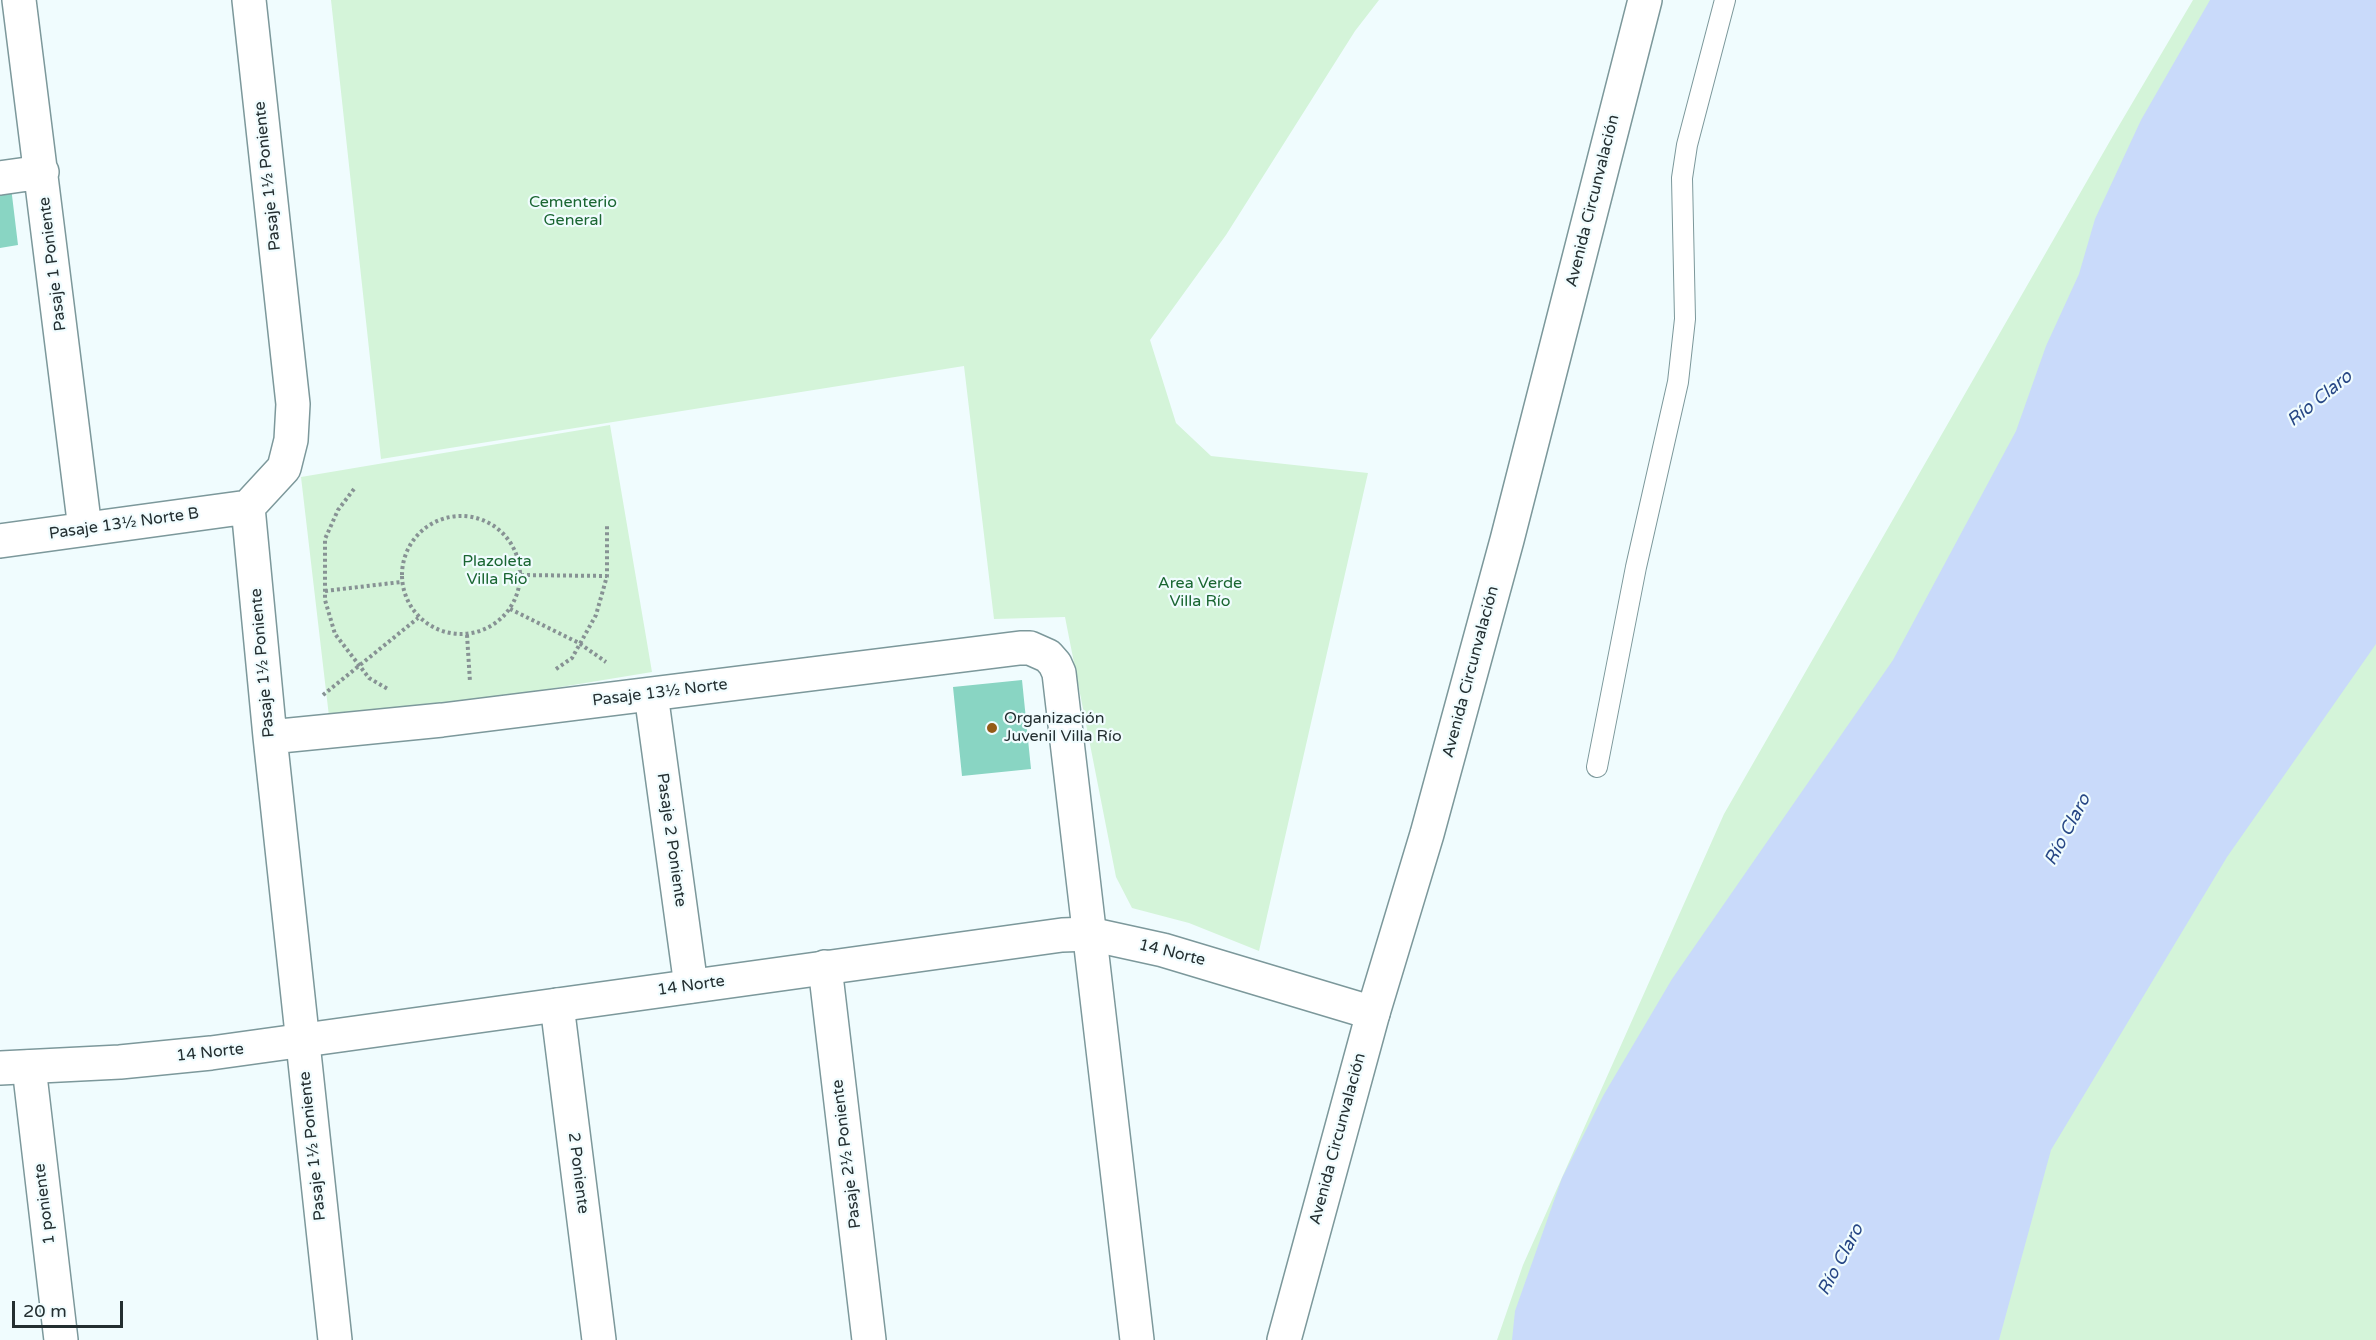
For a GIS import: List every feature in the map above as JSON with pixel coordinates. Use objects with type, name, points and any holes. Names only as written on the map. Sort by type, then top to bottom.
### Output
[{"type":"street","name":"Pasaje 1 Poniente","points":[[19,0],[85,529]]},
{"type":"street","name":"Pasaje 1½ Poniente","points":[[249,0],[293,404],[291,440],[284,468],[248,507],[270,737],[335,1340]]},
{"type":"street","name":"Avenida Circunvalación","points":[[1284,1340],[1373,1013],[1427,834],[1507,540],[1645,0]]},
{"type":"street","points":[[0,178],[42,172]]},
{"type":"street","name":"Pasaje 13½ Norte B","points":[[0,541],[248,507]]},
{"type":"street","name":"Pasaje 13½ Norte","points":[[270,737],[442,720],[1030,648],[1048,656],[1059,673],[1090,934]]},
{"type":"street","name":"Pasaje 2 Poniente","points":[[651,694],[690,986]]},
{"type":"street","points":[[1090,934],[1137,1340]]},
{"type":"street","name":"14 Norte","points":[[14,1068],[211,1053],[302,1042],[1062,935],[1090,934],[1163,950],[1373,1013]]},
{"type":"street","name":"Pasaje 2½ Poniente","points":[[825,967],[869,1340]]},
{"type":"street","name":"2 Poniente","points":[[557,1005],[599,1340]]},
{"type":"street","name":"1 poniente","points":[[14,1068],[61,1340]]},
{"type":"lane","points":[[1597,767],[1636,567],[1678,382],[1685,319],[1682,178],[1688,145],[1725,0]]},
{"type":"path","points":[[354,489],[338,510],[326,539],[325,600],[335,634],[369,678],[394,692]]},
{"type":"path","points":[[470,516],[498,528],[517,554],[521,575],[520,585],[510,609],[482,631],[467,635],[456,635],[430,627],[418,618],[411,609],[401,582],[404,556],[419,532],[447,517],[470,516]]},
{"type":"path","points":[[554,670],[572,657],[596,615],[607,576],[607,524]]},
{"type":"path","points":[[521,575],[607,576]]},
{"type":"path","points":[[325,591],[401,582]]},
{"type":"path","points":[[510,609],[579,643],[651,694]]},
{"type":"path","points":[[315,701],[418,618]]},
{"type":"green space","name":"Cementerio General","points":[[331,0],[1379,0],[1355,31],[1226,235],[1150,340],[1176,423],[1211,456],[1368,473],[1259,951],[1189,923],[1132,908],[1116,877],[1065,617],[994,619],[964,366],[381,459]]},
{"type":"green space","points":[[2193,0],[2376,0],[2376,1340],[1497,1340],[1523,1265],[1724,814]]},
{"type":"green space","name":"Plazoleta Villa Río","points":[[610,425],[652,672],[330,725],[301,477]]},
{"type":"water","name":"Río Claro","points":[[2210,0],[2376,0],[2376,644],[2227,857],[2051,1150],[1999,1340],[1512,1340],[1515,1311],[1562,1178],[1603,1096],[1672,979],[1893,660],[2016,431],[2046,346],[2079,274],[2095,219],[2141,120]]},
{"type":"building","points":[[11,187],[18,245],[0,248],[0,189]]},
{"type":"building","name":"Organización Juvenil Villa Río","points":[[1022,680],[1031,769],[962,776],[953,687]]},
{"type":"place","name":"Organización Juvenil Villa Río","points":[[992,728]]},
{"type":"park label","name":"Area Verde Villa Río","points":[[1200,593]]}]
